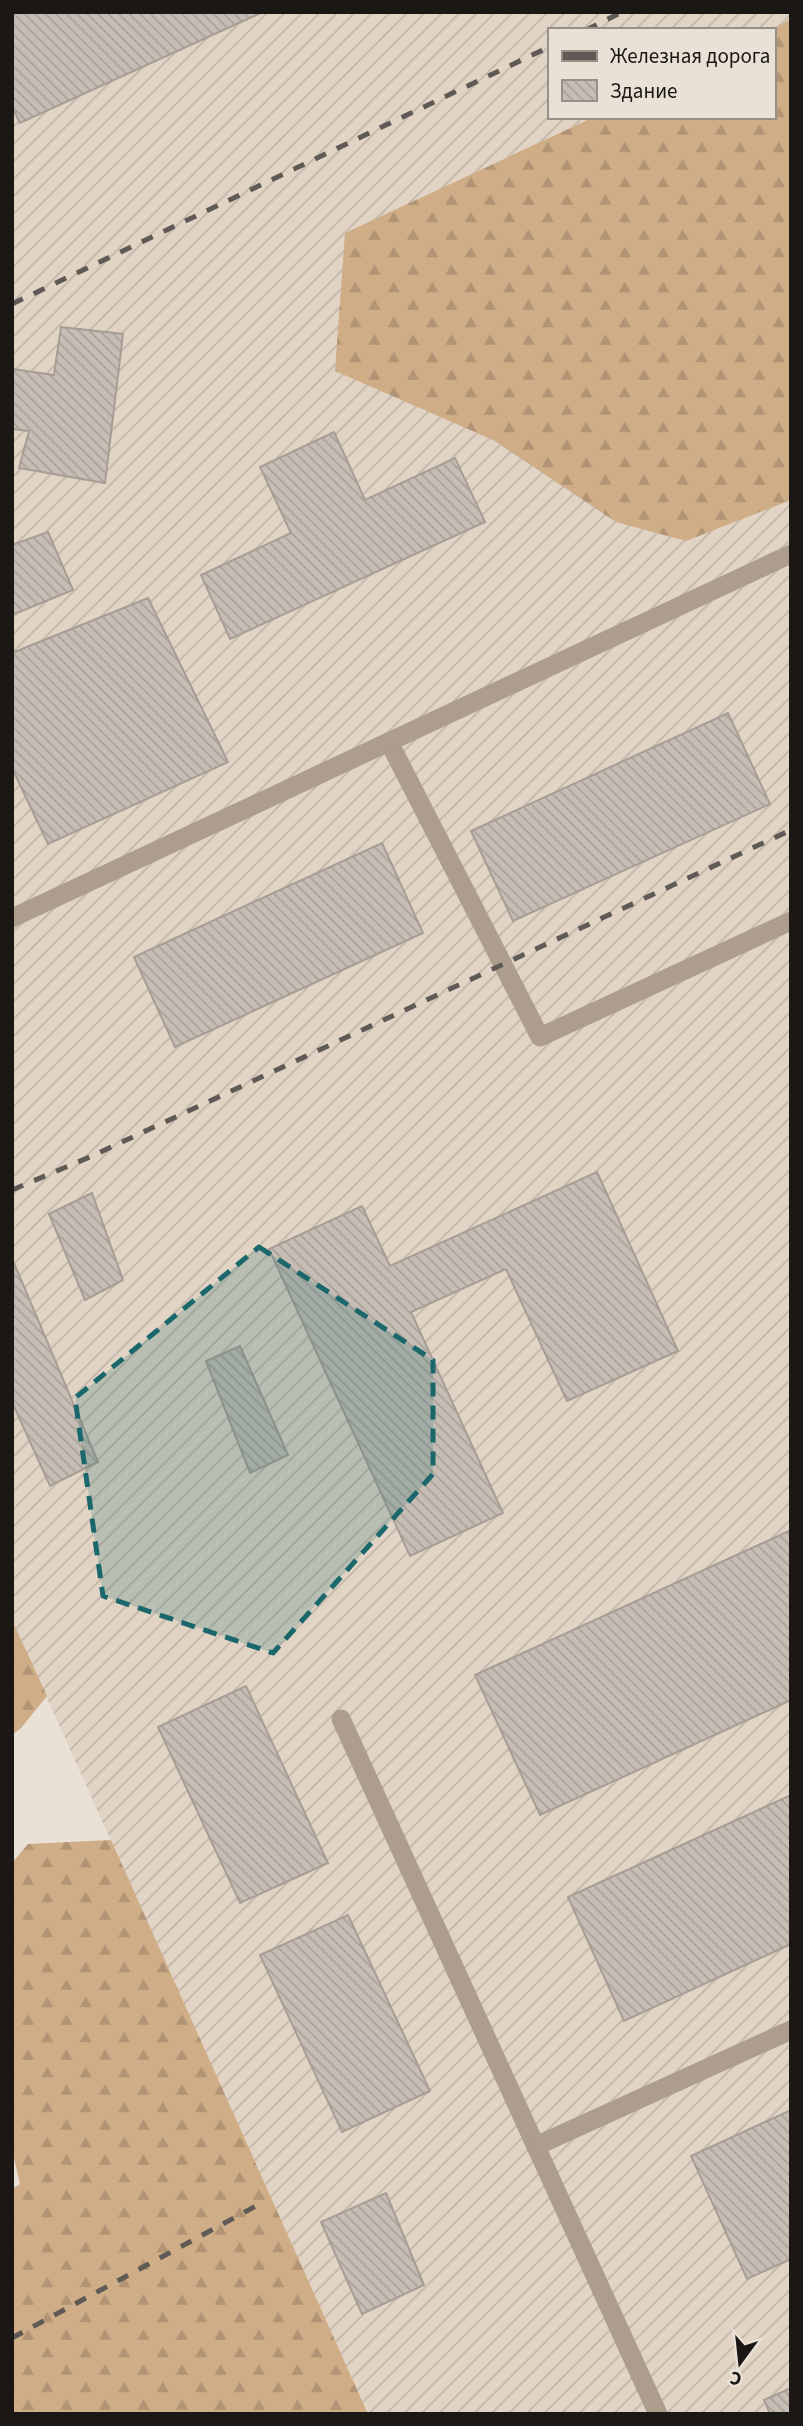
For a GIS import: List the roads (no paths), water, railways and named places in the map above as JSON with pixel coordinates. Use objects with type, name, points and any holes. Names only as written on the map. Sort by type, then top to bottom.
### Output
[{"type":"lane","points":[[12,918],[791,554]]},
{"type":"lane","points":[[389,742],[540,1037],[791,921]]},
{"type":"lane","points":[[341,1719],[658,2414]]},
{"type":"lane","points":[[536,2146],[791,2030]]},
{"type":"railway","points":[[590,28],[622,12]]},
{"type":"railway","points":[[12,304],[548,47]]},
{"type":"railway","points":[[12,1190],[92,1156],[791,830]]},
{"type":"railway","points":[[12,2338],[256,2206]]}]
